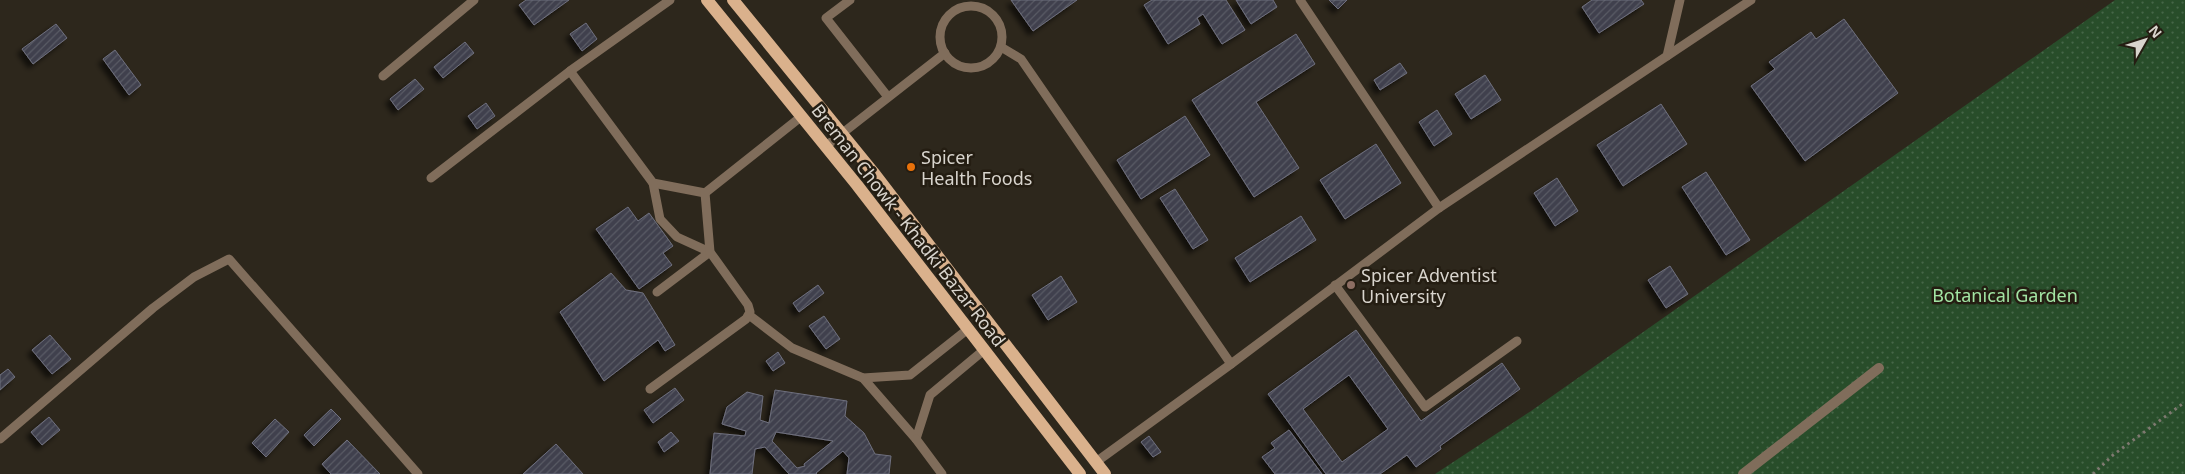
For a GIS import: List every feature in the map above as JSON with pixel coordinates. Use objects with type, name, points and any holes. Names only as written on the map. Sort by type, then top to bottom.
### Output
[{"type":"main road","name":"Breman Chowk - Khadki Bazar Road","points":[[707,0],[826,146],[1080,474]]},
{"type":"main road","name":"Breman Chowk - Khadki Bazar Road","points":[[733,0],[841,133],[1105,474]]},
{"type":"street","points":[[1743,474],[1879,368]]},
{"type":"lane","points":[[382,76],[463,3],[474,0]]},
{"type":"lane","points":[[850,0],[826,18],[888,97]]},
{"type":"lane","points":[[1300,0],[1439,208]]},
{"type":"lane","points":[[1667,56],[1680,0]]},
{"type":"lane","points":[[1096,462],[1231,364],[1439,208],[1751,0]]},
{"type":"lane","points":[[431,178],[663,2]]},
{"type":"lane","points":[[975,3],[998,21],[1001,29],[1001,46],[991,61],[975,68],[958,65],[945,53],[940,36],[945,20],[959,8],[975,3]]},
{"type":"lane","points":[[1001,46],[1021,59],[1231,364]]},
{"type":"lane","points":[[826,146],[945,53]]},
{"type":"lane","points":[[570,72],[654,183],[660,219],[677,237],[710,252],[748,305],[750,312],[748,316],[650,389]]},
{"type":"lane","points":[[654,183],[705,192],[802,116]]},
{"type":"lane","points":[[705,192],[710,252]]},
{"type":"lane","points":[[657,292],[710,252]]},
{"type":"lane","points":[[0,439],[153,308],[194,277],[229,259],[418,474]]},
{"type":"lane","points":[[1335,285],[1425,407],[1517,341]]},
{"type":"lane","points":[[748,316],[792,348],[863,378],[910,376],[968,329]]},
{"type":"lane","points":[[916,439],[930,395],[984,350]]},
{"type":"lane","points":[[863,378],[916,439],[942,474]]},
{"type":"path","points":[[2093,474],[2112,455],[2185,402]]},
{"type":"green space","name":"Botanical Garden","points":[[2115,0],[2185,0],[2185,474],[1435,474],[1531,411]]},
{"type":"building","points":[[526,0],[569,0],[534,25],[519,5]]},
{"type":"building","points":[[1011,0],[1077,0],[1033,31]]},
{"type":"building","points":[[1152,0],[1226,0],[1245,30],[1222,44],[1203,14],[1197,18],[1200,24],[1168,44],[1144,5]]},
{"type":"building","points":[[1236,0],[1273,0],[1277,7],[1251,24]]},
{"type":"building","points":[[1329,0],[1347,0],[1338,9]]},
{"type":"building","points":[[1592,0],[1641,0],[1644,4],[1599,33],[1582,7]]},
{"type":"building","points":[[1844,19],[1898,93],[1805,161],[1751,86],[1775,69],[1769,62],[1811,32],[1816,39]]},
{"type":"building","points":[[586,23],[597,39],[582,51],[570,34]]},
{"type":"building","points":[[56,24],[67,38],[33,64],[22,49]]},
{"type":"building","points":[[1296,34],[1315,64],[1256,102],[1299,168],[1254,197],[1192,100]]},
{"type":"building","points":[[465,42],[474,53],[443,78],[434,67]]},
{"type":"building","points":[[115,50],[141,85],[129,95],[103,59]]},
{"type":"building","points":[[1400,63],[1407,73],[1380,90],[1374,80]]},
{"type":"building","points":[[1485,75],[1501,100],[1471,119],[1455,94]]},
{"type":"building","points":[[415,79],[424,89],[398,110],[390,99]]},
{"type":"building","points":[[486,103],[495,116],[477,129],[468,116]]},
{"type":"building","points":[[1661,104],[1687,144],[1623,186],[1597,145]]},
{"type":"building","points":[[1437,110],[1452,134],[1434,146],[1419,122]]},
{"type":"building","points":[[1185,116],[1210,155],[1141,199],[1117,160]]},
{"type":"building","points":[[1376,144],[1401,183],[1345,219],[1320,180]]},
{"type":"building","points":[[1706,172],[1750,240],[1726,255],[1682,187]]},
{"type":"building","points":[[1557,178],[1578,211],[1555,226],[1534,193]]},
{"type":"building","points":[[1175,189],[1208,240],[1193,249],[1160,198]]},
{"type":"building","points":[[628,207],[638,221],[649,213],[673,246],[663,253],[672,265],[639,289],[596,229]]},
{"type":"building","points":[[1301,216],[1316,240],[1250,282],[1235,258]]},
{"type":"building","points":[[1670,266],[1688,294],[1666,308],[1648,280]]},
{"type":"building","points":[[611,273],[626,290],[643,293],[675,345],[665,351],[658,340],[604,381],[560,312]]},
{"type":"building","points":[[1061,276],[1077,302],[1048,320],[1032,295]]},
{"type":"building","points":[[818,285],[824,293],[799,312],[793,303]]},
{"type":"building","points":[[824,316],[840,339],[826,349],[809,326]]},
{"type":"building","points":[[1356,330],[1421,421],[1502,363],[1520,389],[1440,446],[1441,449],[1416,467],[1407,455],[1380,474],[1326,474],[1268,394]],"holes":[[[1349,375],[1388,429],[1342,462],[1303,409]]]},
{"type":"building","points":[[50,335],[71,359],[52,374],[32,350]]},
{"type":"building","points":[[778,352],[785,363],[773,371],[766,361]]},
{"type":"building","points":[[8,369],[15,377],[0,390],[0,375]]},
{"type":"building","points":[[675,388],[684,400],[653,423],[644,410]]},
{"type":"building","points":[[775,390],[847,401],[845,416],[864,433],[875,454],[891,456],[889,474],[847,474],[849,458],[843,451],[817,474],[789,474],[765,447],[755,449],[752,474],[710,474],[714,433],[745,436],[746,431],[722,424],[727,407],[747,392],[763,396],[760,420],[769,423]],"holes":[[[776,432],[833,441],[804,464],[805,466],[797,468],[772,441]]]},
{"type":"building","points":[[331,409],[341,419],[314,446],[304,435]]},
{"type":"building","points":[[49,417],[60,430],[42,445],[31,432]]},
{"type":"building","points":[[275,419],[289,432],[266,457],[252,443]]},
{"type":"building","points":[[1289,430],[1322,474],[1275,474],[1262,457],[1275,448],[1271,443]]},
{"type":"building","points":[[671,432],[679,441],[664,452],[658,442]]},
{"type":"building","points":[[1149,436],[1161,452],[1153,457],[1141,442]]},
{"type":"building","points":[[347,440],[380,474],[331,474],[322,464]]},
{"type":"building","points":[[556,444],[583,474],[523,474]]},
{"type":"place","name":"Spicer Health Foods","points":[[911,167]]},
{"type":"place","name":"Spicer Adventist University","points":[[1351,285]]}]
